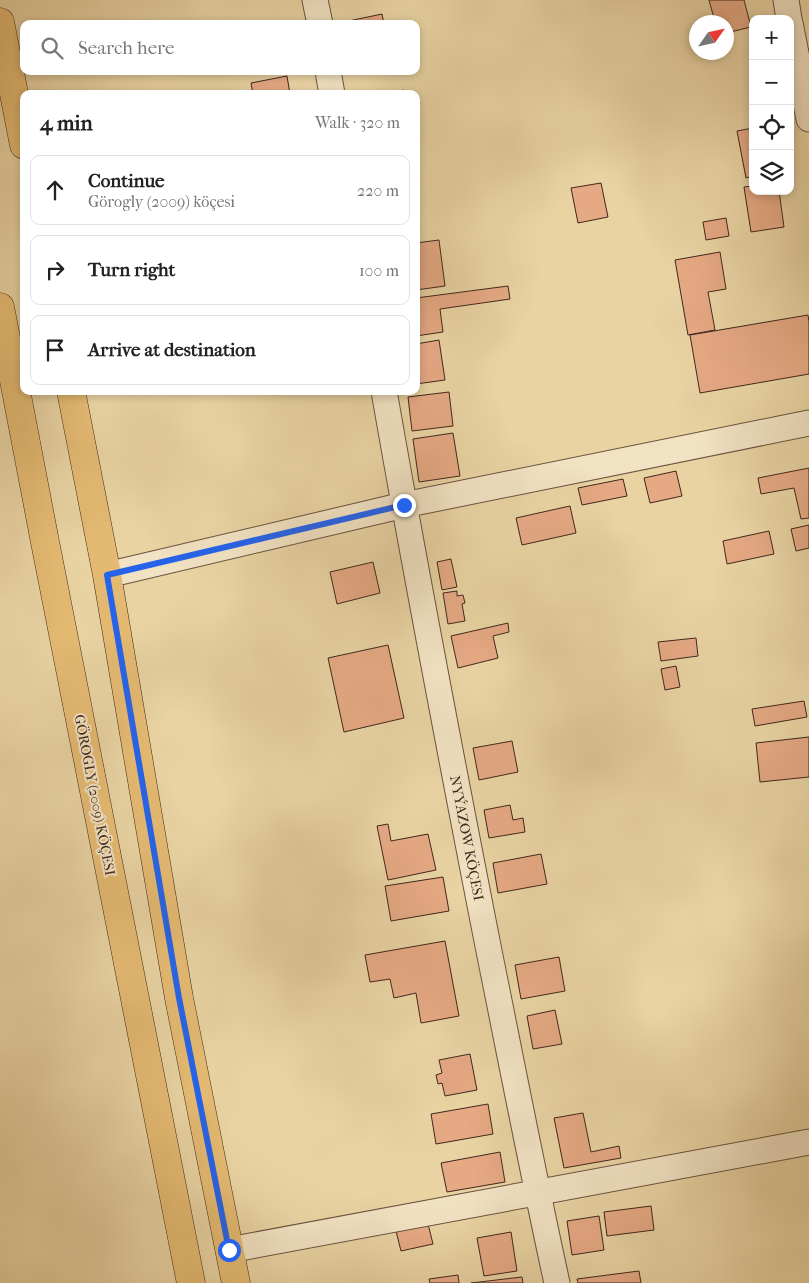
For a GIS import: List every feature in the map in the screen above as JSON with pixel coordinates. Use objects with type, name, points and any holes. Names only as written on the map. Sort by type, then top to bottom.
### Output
[{"type":"main road","points":[[0,22],[20,124]]},
{"type":"main road","name":"GÖROGLY (2009) KÖÇESI","points":[[0,307],[191,1283]]},
{"type":"main road","points":[[73,395],[107,575],[179,998],[236,1283]]},
{"type":"street","points":[[316,0],[319,20]]},
{"type":"street","points":[[786,0],[788,15]]},
{"type":"street","points":[[794,43],[809,119]]},
{"type":"street","points":[[329,75],[331,90]]},
{"type":"street","name":"NYÝAZOW KÖÇESI","points":[[385,395],[469,851],[537,1193],[557,1283]]},
{"type":"street","points":[[107,575],[404,505],[809,423]]},
{"type":"street","points":[[229,1250],[809,1142]]},
{"type":"building","points":[[709,0],[744,0],[749,27],[734,31],[734,15],[713,15]]},
{"type":"building","points":[[382,14],[383,20],[353,20]]},
{"type":"building","points":[[287,76],[289,90],[252,90],[251,83]]},
{"type":"building","points":[[749,129],[749,177],[746,178],[737,131]]},
{"type":"building","points":[[601,183],[608,217],[578,223],[571,188]]},
{"type":"building","points":[[749,186],[749,195],[780,195],[784,227],[751,232],[744,187]]},
{"type":"building","points":[[726,218],[729,236],[706,240],[703,222]]},
{"type":"building","points":[[439,240],[445,286],[420,289],[420,242]]},
{"type":"building","points":[[720,252],[726,289],[708,292],[715,330],[688,335],[675,260]]},
{"type":"building","points":[[508,286],[510,299],[440,309],[443,332],[420,335],[420,297]]},
{"type":"building","points":[[808,315],[809,374],[700,393],[690,335]]},
{"type":"building","points":[[439,340],[445,380],[420,383],[420,343]]},
{"type":"building","points":[[449,392],[453,426],[412,431],[408,397]]},
{"type":"building","points":[[453,433],[460,476],[419,482],[413,439]]},
{"type":"building","points":[[809,468],[809,518],[801,519],[794,488],[761,494],[758,478]]},
{"type":"building","points":[[676,471],[682,496],[650,503],[644,478]]},
{"type":"building","points":[[623,479],[627,496],[582,505],[578,488]]},
{"type":"building","points":[[570,506],[576,533],[522,545],[516,518]]},
{"type":"building","points":[[809,525],[809,548],[796,551],[791,529]]},
{"type":"building","points":[[769,531],[774,554],[727,564],[723,541]]},
{"type":"building","points":[[451,559],[457,587],[442,590],[437,562]]},
{"type":"building","points":[[373,562],[380,593],[337,604],[330,572]]},
{"type":"building","points":[[457,591],[457,596],[463,595],[465,603],[462,604],[465,621],[448,624],[443,593]]},
{"type":"building","points":[[508,623],[509,632],[493,636],[498,658],[458,668],[451,636]]},
{"type":"building","points":[[696,638],[698,656],[661,661],[658,642]]},
{"type":"building","points":[[388,645],[404,718],[344,732],[328,658]]},
{"type":"building","points":[[676,666],[680,687],[665,690],[661,669]]},
{"type":"building","points":[[804,701],[807,717],[755,726],[752,709]]},
{"type":"building","points":[[809,737],[809,777],[760,782],[756,743]]},
{"type":"building","points":[[512,741],[518,772],[479,780],[473,748]]},
{"type":"building","points":[[510,805],[513,820],[523,818],[525,832],[489,838],[484,810]]},
{"type":"building","points":[[388,824],[391,841],[428,834],[436,870],[388,880],[377,826]]},
{"type":"building","points":[[541,854],[547,884],[498,893],[493,863]]},
{"type":"building","points":[[443,877],[449,911],[391,921],[385,886]]},
{"type":"building","points":[[445,941],[459,1016],[421,1023],[416,993],[394,998],[390,979],[370,982],[365,955]]},
{"type":"building","points":[[559,957],[565,991],[521,999],[515,965]]},
{"type":"building","points":[[555,1010],[562,1044],[533,1049],[527,1016]]},
{"type":"building","points":[[470,1054],[477,1090],[445,1096],[442,1083],[438,1084],[436,1075],[442,1073],[439,1060]]},
{"type":"building","points":[[488,1104],[493,1134],[436,1144],[431,1114]]},
{"type":"building","points":[[583,1113],[591,1152],[619,1146],[621,1158],[564,1168],[554,1118]]},
{"type":"building","points":[[500,1152],[505,1182],[447,1192],[441,1163]]},
{"type":"building","points":[[651,1206],[654,1230],[607,1236],[604,1212]]},
{"type":"building","points":[[599,1216],[604,1250],[572,1255],[567,1221]]},
{"type":"building","points":[[428,1224],[433,1244],[401,1251],[396,1231]]},
{"type":"building","points":[[511,1232],[517,1271],[484,1276],[477,1238]]},
{"type":"building","points":[[639,1271],[641,1283],[578,1283],[577,1279]]},
{"type":"building","points":[[458,1275],[459,1283],[430,1283],[429,1279]]},
{"type":"building","points":[[522,1277],[523,1283],[471,1283]]},
{"type":"route","points":[[229,1250],[179,998],[107,575],[404,505]]}]
